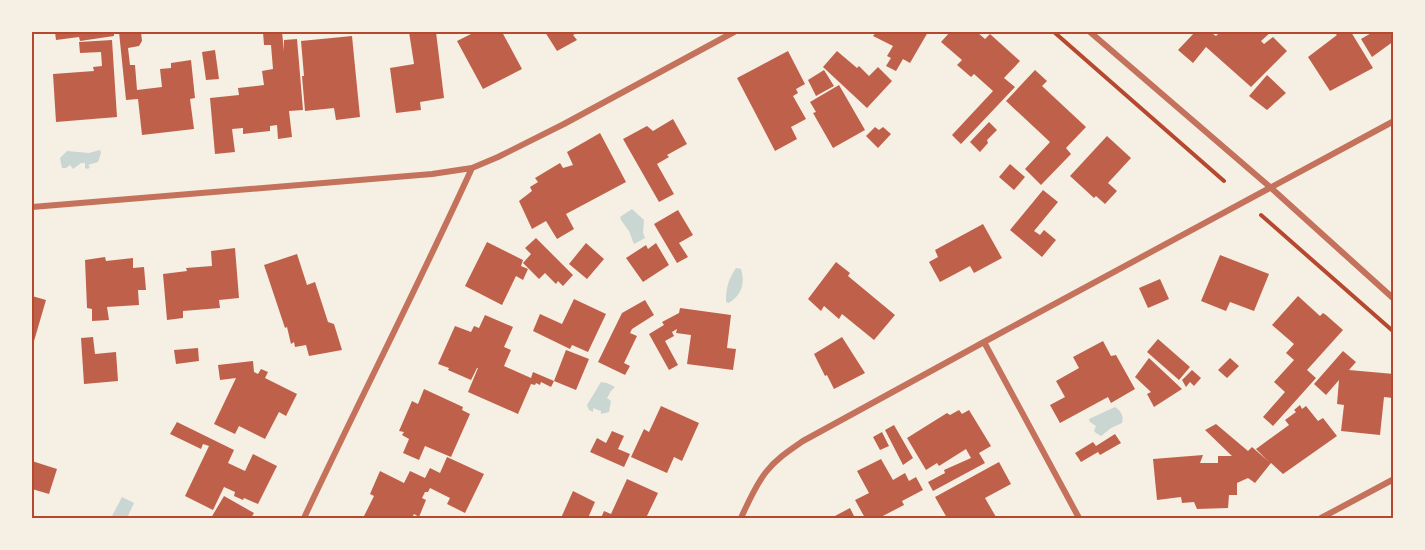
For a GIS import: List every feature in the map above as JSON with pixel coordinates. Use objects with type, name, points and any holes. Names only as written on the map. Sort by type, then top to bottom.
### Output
[{"type":"street","points":[[32,207],[420,175],[472,168],[564,124],[734,32]]},
{"type":"street","points":[[1090,32],[1270,187],[1394,298]]},
{"type":"street","points":[[741,519],[754,491],[767,471],[784,454],[829,426],[1394,121]]},
{"type":"street","points":[[304,519],[436,248],[472,168]]},
{"type":"street","points":[[984,342],[1079,519]]},
{"type":"street","points":[[1321,519],[1394,479]]},
{"type":"path","points":[[1054,32],[1224,181]]},
{"type":"path","points":[[1261,215],[1394,332]]},
{"type":"shaded area","points":[[100,150],[98,162],[88,165],[90,167],[88,169],[85,168],[85,163],[73,169],[70,165],[62,168],[60,158],[67,151],[89,153]]},
{"type":"shaded area","points":[[632,209],[644,220],[645,238],[634,244],[620,217]]},
{"type":"shaded area","points":[[736,268],[741,269],[742,284],[740,292],[729,303],[726,302],[727,288]]},
{"type":"shaded area","points":[[601,382],[615,387],[607,398],[611,401],[609,412],[601,414],[601,411],[593,408],[593,412],[589,410],[587,405]]},
{"type":"shaded area","points":[[1115,407],[1122,414],[1122,423],[1101,436],[1096,433],[1094,431],[1096,426],[1089,419]]},
{"type":"shaded area","points":[[122,497],[134,503],[127,518],[111,518]]},
{"type":"building","points":[[55,32],[114,32],[114,36],[80,41],[79,37],[56,40]]},
{"type":"building","points":[[119,32],[141,32],[142,41],[139,46],[128,48],[130,65],[135,65],[137,90],[162,87],[160,69],[171,68],[171,63],[191,60],[195,98],[190,99],[194,129],[142,135],[138,99],[126,100]]},
{"type":"building","points":[[263,32],[282,32],[284,51],[284,40],[297,39],[303,110],[289,111],[292,137],[278,139],[277,125],[270,126],[270,131],[243,134],[243,128],[232,129],[235,152],[215,154],[210,98],[239,95],[238,88],[264,85],[262,71],[273,69],[271,45],[264,45]]},
{"type":"building","points":[[409,32],[436,32],[444,98],[420,102],[421,110],[396,113],[390,68],[414,64]]},
{"type":"building","points":[[475,32],[482,34],[502,32],[522,69],[483,89],[457,41]]},
{"type":"building","points":[[545,32],[579,32],[573,35],[577,40],[557,51]]},
{"type":"building","points":[[876,32],[928,32],[910,63],[903,59],[896,71],[886,66],[891,58],[887,56],[893,46],[873,36]]},
{"type":"building","points":[[950,32],[977,32],[985,39],[990,34],[1020,61],[1004,78],[1015,87],[961,144],[952,135],[993,91],[974,74],[971,77],[957,65],[962,60],[941,42]]},
{"type":"building","points":[[1195,32],[1210,32],[1216,36],[1220,32],[1271,32],[1261,41],[1264,44],[1273,37],[1287,51],[1251,87],[1206,47],[1193,63],[1178,50]]},
{"type":"building","points":[[1333,32],[1351,32],[1373,68],[1330,91],[1308,57],[1337,35]]},
{"type":"building","points":[[1373,32],[1394,32],[1394,41],[1372,57],[1361,39]]},
{"type":"building","points":[[352,36],[360,117],[336,120],[334,108],[305,111],[301,41]]},
{"type":"building","points":[[112,40],[117,117],[56,122],[53,74],[94,71],[93,67],[102,66],[101,52],[80,53],[79,42]]},
{"type":"building","points":[[215,50],[219,79],[206,80],[202,52]]},
{"type":"building","points":[[788,51],[805,84],[796,89],[798,93],[793,96],[806,119],[791,127],[797,139],[775,151],[737,78]]},
{"type":"building","points":[[837,51],[869,76],[878,67],[892,81],[867,108],[823,67]]},
{"type":"building","points":[[824,70],[834,86],[816,96],[808,80]]},
{"type":"building","points":[[1035,70],[1047,81],[1042,86],[1086,127],[1066,148],[1071,154],[1041,185],[1025,169],[1050,142],[1006,101]]},
{"type":"building","points":[[1267,75],[1286,93],[1267,110],[1249,96]]},
{"type":"building","points":[[839,85],[865,130],[833,148],[813,113],[816,112],[810,102]]},
{"type":"building","points":[[673,119],[687,144],[667,155],[669,157],[657,164],[674,194],[659,202],[623,139],[647,126],[653,131]]},
{"type":"building","points":[[989,122],[997,130],[980,152],[970,142]]},
{"type":"building","points":[[875,127],[879,130],[883,127],[891,134],[878,148],[866,136]]},
{"type":"building","points":[[600,133],[626,182],[566,214],[574,229],[557,239],[546,221],[532,229],[519,201],[532,191],[530,187],[538,182],[535,178],[560,163],[563,168],[573,165],[567,152]]},
{"type":"building","points":[[1107,136],[1131,158],[1108,183],[1117,191],[1105,204],[1096,196],[1094,198],[1070,176]]},
{"type":"building","points":[[1010,164],[1025,177],[1014,190],[999,177]]},
{"type":"building","points":[[1043,190],[1058,202],[1034,231],[1040,235],[1044,230],[1056,240],[1042,257],[1010,230]]},
{"type":"building","points":[[678,210],[693,235],[679,243],[688,257],[677,263],[654,224]]},
{"type":"building","points":[[983,224],[1002,258],[974,273],[970,266],[940,282],[929,262],[938,257],[935,250]]},
{"type":"building","points":[[536,238],[573,275],[563,286],[558,281],[556,284],[545,273],[539,279],[523,263],[531,254],[525,248]]},
{"type":"building","points":[[487,242],[523,260],[521,266],[528,269],[523,280],[516,276],[502,305],[465,286]]},
{"type":"building","points":[[586,243],[604,259],[587,279],[569,264]]},
{"type":"building","points":[[656,243],[669,265],[643,282],[626,258],[646,245],[648,249]]},
{"type":"building","points":[[235,248],[239,298],[219,300],[220,308],[183,311],[183,318],[167,320],[163,274],[187,271],[186,268],[212,266],[211,251]]},
{"type":"building","points":[[297,254],[307,285],[315,282],[328,322],[334,324],[342,350],[309,356],[306,345],[295,347],[294,342],[291,344],[264,265]]},
{"type":"building","points":[[1220,255],[1269,274],[1254,311],[1230,302],[1226,311],[1201,301]]},
{"type":"building","points":[[105,257],[106,261],[133,258],[133,268],[144,267],[146,290],[138,290],[139,305],[107,307],[109,320],[92,321],[92,309],[87,308],[85,260]]},
{"type":"building","points":[[836,262],[850,273],[848,276],[895,315],[874,340],[842,314],[839,319],[824,306],[821,311],[808,299]]},
{"type":"building","points":[[1160,279],[1169,299],[1148,308],[1139,288]]},
{"type":"building","points":[[32,296],[46,300],[32,348]]},
{"type":"building","points":[[1298,296],[1320,316],[1323,313],[1343,330],[1307,370],[1316,378],[1273,426],[1263,417],[1285,392],[1274,382],[1294,360],[1286,353],[1294,344],[1272,325]]},
{"type":"building","points":[[574,299],[606,314],[588,352],[572,345],[570,349],[533,331],[540,314],[562,324]]},
{"type":"building","points":[[645,300],[654,315],[632,329],[630,333],[637,336],[624,363],[630,366],[625,375],[598,362],[622,313]]},
{"type":"building","points":[[680,308],[731,315],[727,348],[736,349],[733,370],[687,364],[691,335],[676,333],[677,329],[672,332],[674,336],[665,341],[678,365],[669,370],[649,334],[664,325],[662,322],[679,313]]},
{"type":"building","points":[[485,315],[513,327],[504,347],[511,350],[504,366],[531,378],[533,372],[554,381],[551,387],[541,382],[540,385],[531,384],[518,414],[468,392],[478,368],[471,380],[438,364],[455,326],[471,332],[474,326],[479,328]]},
{"type":"building","points":[[93,337],[95,354],[116,352],[118,381],[84,384],[81,338]]},
{"type":"building","points":[[842,337],[865,373],[834,389],[814,354]]},
{"type":"building","points":[[1158,339],[1190,367],[1179,380],[1147,352]]},
{"type":"building","points":[[1103,341],[1111,356],[1116,355],[1135,389],[1111,403],[1108,397],[1060,423],[1050,405],[1065,397],[1056,381],[1079,368],[1073,357]]},
{"type":"building","points":[[198,348],[199,361],[176,364],[174,350]]},
{"type":"building","points":[[566,350],[589,359],[576,390],[554,381]]},
{"type":"building","points":[[1343,351],[1356,362],[1349,370],[1394,374],[1393,398],[1384,397],[1380,435],[1341,431],[1344,405],[1337,404],[1339,380],[1326,395],[1314,384]]},
{"type":"building","points":[[1149,358],[1182,389],[1154,407],[1147,394],[1151,392],[1135,377]]},
{"type":"building","points":[[1230,358],[1239,366],[1227,378],[1218,370]]},
{"type":"building","points":[[253,361],[254,372],[258,374],[261,369],[268,372],[265,378],[297,394],[286,416],[279,412],[265,439],[239,426],[235,434],[214,424],[236,378],[220,380],[218,365]]},
{"type":"building","points":[[1192,370],[1201,378],[1194,386],[1190,382],[1186,387],[1182,380]]},
{"type":"building","points":[[424,389],[463,407],[462,410],[470,414],[451,457],[425,446],[419,460],[403,453],[409,439],[402,435],[404,432],[399,431],[412,401],[418,404]]},
{"type":"building","points":[[1300,405],[1302,409],[1306,406],[1318,421],[1323,418],[1337,436],[1283,474],[1271,463],[1255,483],[1248,478],[1237,483],[1237,495],[1229,495],[1228,508],[1197,509],[1194,502],[1182,503],[1181,497],[1157,500],[1153,459],[1203,455],[1200,463],[1218,463],[1218,456],[1232,456],[1205,430],[1216,424],[1248,451],[1252,447],[1268,461],[1256,449],[1289,425],[1285,420],[1296,412],[1294,410]]},
{"type":"building","points":[[661,406],[699,423],[682,461],[674,457],[667,473],[631,457],[644,429],[649,432]]},
{"type":"building","points":[[959,410],[962,414],[969,410],[991,446],[979,453],[985,463],[933,491],[928,482],[945,473],[944,470],[971,458],[966,449],[939,466],[937,463],[926,470],[907,438],[947,413],[950,415]]},
{"type":"building","points":[[177,422],[234,450],[228,463],[245,471],[253,454],[277,466],[258,504],[234,496],[235,492],[224,487],[213,510],[185,496],[209,446],[203,444],[201,449],[170,434]]},
{"type":"building","points":[[894,425],[913,458],[903,465],[885,430]]},
{"type":"building","points":[[612,431],[624,436],[618,449],[630,454],[624,467],[590,452],[597,438],[606,443]]},
{"type":"building","points":[[882,432],[889,446],[880,450],[873,437]]},
{"type":"building","points":[[1115,434],[1121,443],[1100,455],[1098,452],[1081,462],[1075,453],[1093,442],[1096,446]]},
{"type":"building","points":[[447,457],[484,474],[465,513],[447,504],[450,498],[430,488],[422,498],[426,500],[419,517],[414,514],[412,518],[363,518],[374,496],[370,494],[380,471],[404,483],[410,471],[425,478],[430,468],[440,473]]},
{"type":"building","points":[[881,459],[893,480],[905,473],[909,481],[916,477],[923,490],[902,501],[904,505],[879,518],[865,518],[855,500],[869,493],[857,471]]},
{"type":"building","points":[[32,461],[57,469],[49,494],[32,489]]},
{"type":"building","points":[[999,462],[1011,484],[985,498],[996,517],[947,518],[935,497]]},
{"type":"building","points":[[627,479],[658,493],[646,518],[601,518],[604,511],[611,514]]},
{"type":"building","points":[[573,491],[595,502],[588,518],[561,518]]},
{"type":"building","points":[[224,496],[254,513],[251,518],[211,518]]},
{"type":"building","points":[[850,508],[855,518],[833,517]]}]
